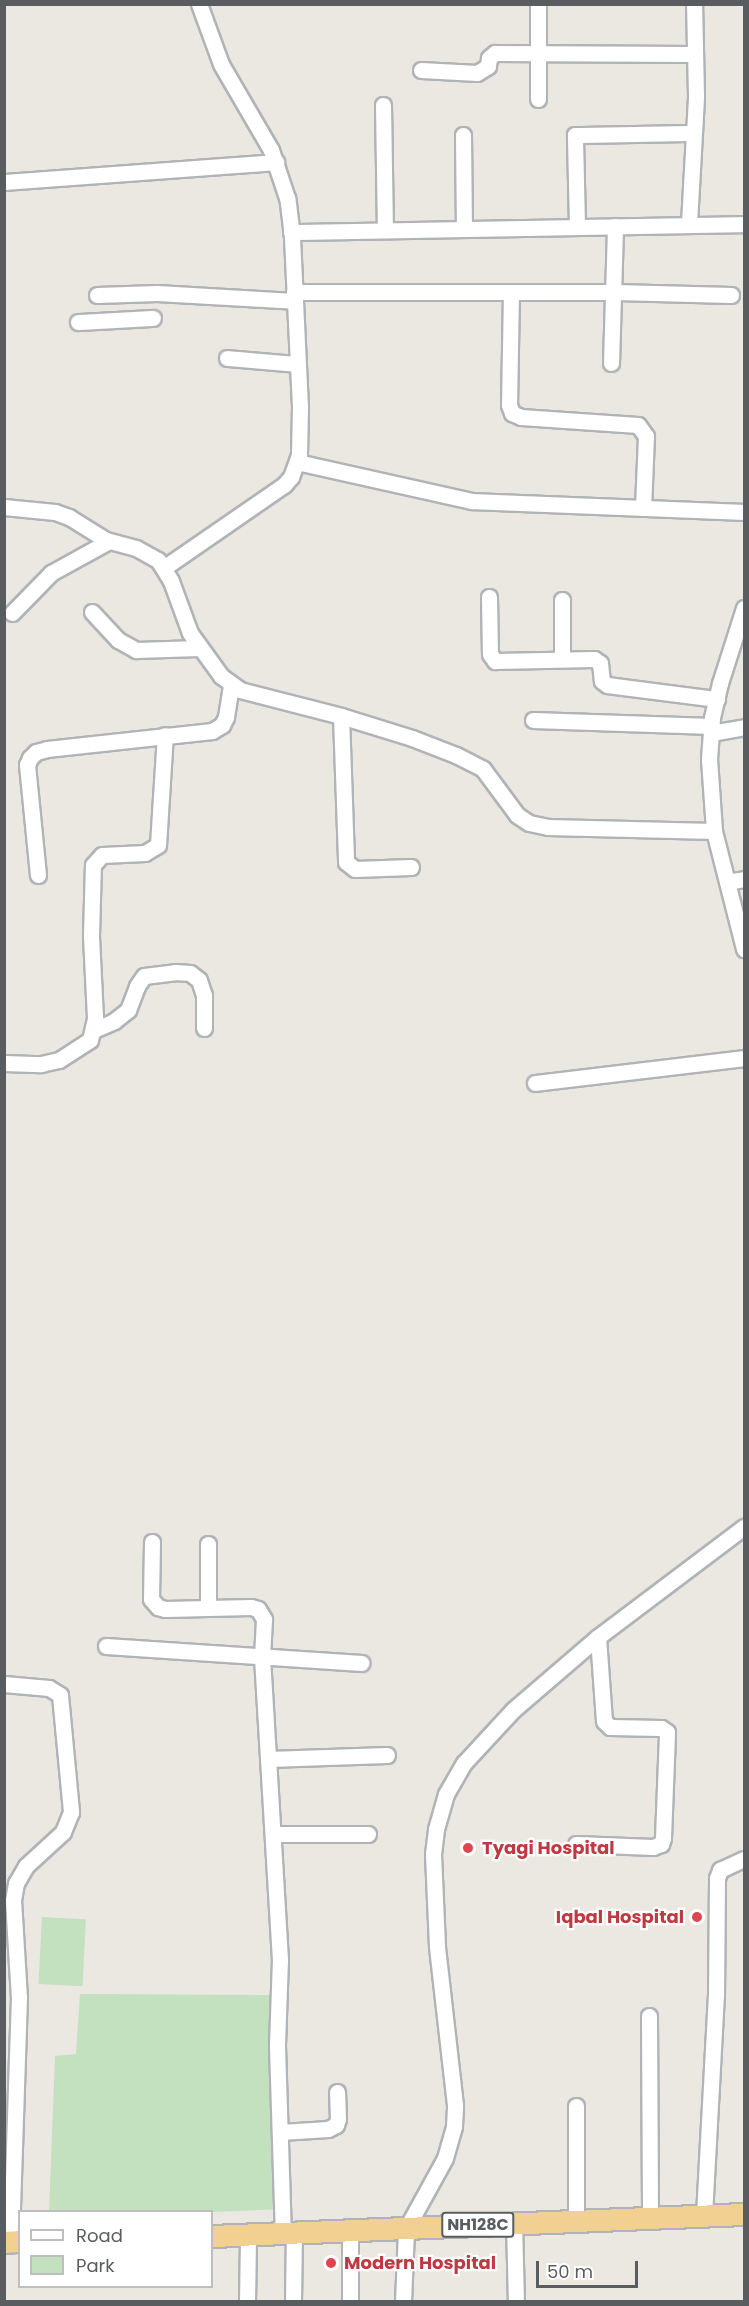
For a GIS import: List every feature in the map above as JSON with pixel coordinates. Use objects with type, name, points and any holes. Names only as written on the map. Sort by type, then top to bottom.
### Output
[{"type":"highway","name":"NH128C","points":[[213,2236],[744,2214]]},
{"type":"street","points":[[165,567],[284,485],[291,477],[297,462],[300,407],[291,232],[287,198],[276,162],[221,64],[199,4]]},
{"type":"street","points":[[538,4],[538,99]]},
{"type":"street","points":[[689,223],[694,133],[694,4]]},
{"type":"street","points":[[421,69],[477,73],[488,66],[491,55],[495,53],[694,54]]},
{"type":"street","points":[[383,105],[385,229]]},
{"type":"street","points":[[577,226],[575,135],[694,133]]},
{"type":"street","points":[[463,135],[464,228]]},
{"type":"street","points":[[4,182],[276,162]]},
{"type":"street","points":[[291,232],[689,223],[744,224]]},
{"type":"street","points":[[611,363],[615,292],[615,226]]},
{"type":"street","points":[[511,292],[509,405],[512,413],[521,417],[638,425],[646,436],[643,508]]},
{"type":"street","points":[[98,295],[294,297],[615,292],[731,295]]},
{"type":"street","points":[[133,319],[135,294]]},
{"type":"street","points":[[78,322],[153,318]]},
{"type":"street","points":[[227,358],[297,364]]},
{"type":"street","points":[[297,462],[472,501],[744,512]]},
{"type":"street","points":[[4,507],[55,512],[69,517],[109,541],[150,554],[165,567],[190,633],[199,648],[231,685],[249,694],[341,716],[412,738],[475,764],[490,776],[517,815],[536,825],[714,831]]},
{"type":"street","points":[[12,613],[51,573],[109,541]]},
{"type":"street","points":[[489,597],[492,658],[500,662],[597,660],[600,663],[602,681],[610,686],[717,699]]},
{"type":"street","points":[[562,600],[562,659]]},
{"type":"street","points":[[744,608],[740,639],[717,699],[709,759],[714,831],[744,949]]},
{"type":"street","points":[[92,612],[118,640],[136,650],[199,648]]},
{"type":"street","points":[[38,875],[27,765],[36,752],[217,729],[226,717],[231,685]]},
{"type":"street","points":[[341,716],[346,862],[355,869],[411,867]]},
{"type":"street","points":[[533,720],[712,729],[744,727]]},
{"type":"street","points":[[4,1063],[41,1064],[59,1060],[81,1048],[90,1040],[94,1030],[91,935],[93,865],[102,855],[146,853],[158,845],[165,735]]},
{"type":"street","points":[[727,882],[744,879]]},
{"type":"street","points":[[94,1030],[114,1021],[128,1010],[144,976],[175,972],[190,974],[199,980],[204,995],[204,1028]]},
{"type":"street","points":[[535,1083],[744,1058]]},
{"type":"street","points":[[403,2301],[406,2229],[446,2158],[454,2126],[455,2105],[435,1910],[433,1854],[441,1808],[464,1763],[485,1737],[598,1637],[744,1527]]},
{"type":"street","points":[[152,1542],[151,1599],[153,1604],[165,1609],[258,1609],[264,1619],[262,1657],[280,1959],[277,2046],[293,2301]]},
{"type":"street","points":[[208,1544],[208,1608]]},
{"type":"street","points":[[576,1844],[653,1847],[661,1844],[663,1838],[667,1732],[661,1728],[610,1726],[604,1721],[598,1637]]},
{"type":"street","points":[[106,1646],[361,1663]]},
{"type":"street","points":[[4,1684],[49,1688],[60,1695],[71,1812],[63,1832],[26,1866],[16,1883],[13,1900],[19,1996],[12,2242]]},
{"type":"street","points":[[268,1759],[387,1755]]},
{"type":"street","points":[[274,1834],[368,1834]]},
{"type":"street","points":[[704,2215],[716,1995],[717,1878],[720,1870],[744,1859]]},
{"type":"street","points":[[649,2016],[650,2217]]},
{"type":"street","points":[[281,2132],[328,2129],[336,2125],[338,2120],[337,2092]]},
{"type":"street","points":[[576,2106],[576,2220]]},
{"type":"street","points":[[514,2222],[516,2301]]},
{"type":"street","points":[[350,2230],[350,2301]]},
{"type":"street","points":[[247,2301],[248,2235]]},
{"type":"green space","points":[[42,1917],[86,1919],[82,1986],[38,1984]]},
{"type":"green space","points":[[80,1994],[273,1995],[284,2209],[213,2212],[213,2210],[49,2210],[55,2056],[76,2054]]},
{"type":"place","name":"Tyagi Hospital","points":[[468,1848]]},
{"type":"place","name":"Iqbal Hospital","points":[[697,1917]]},
{"type":"place","name":"Modern Hospital","points":[[331,2263]]}]
